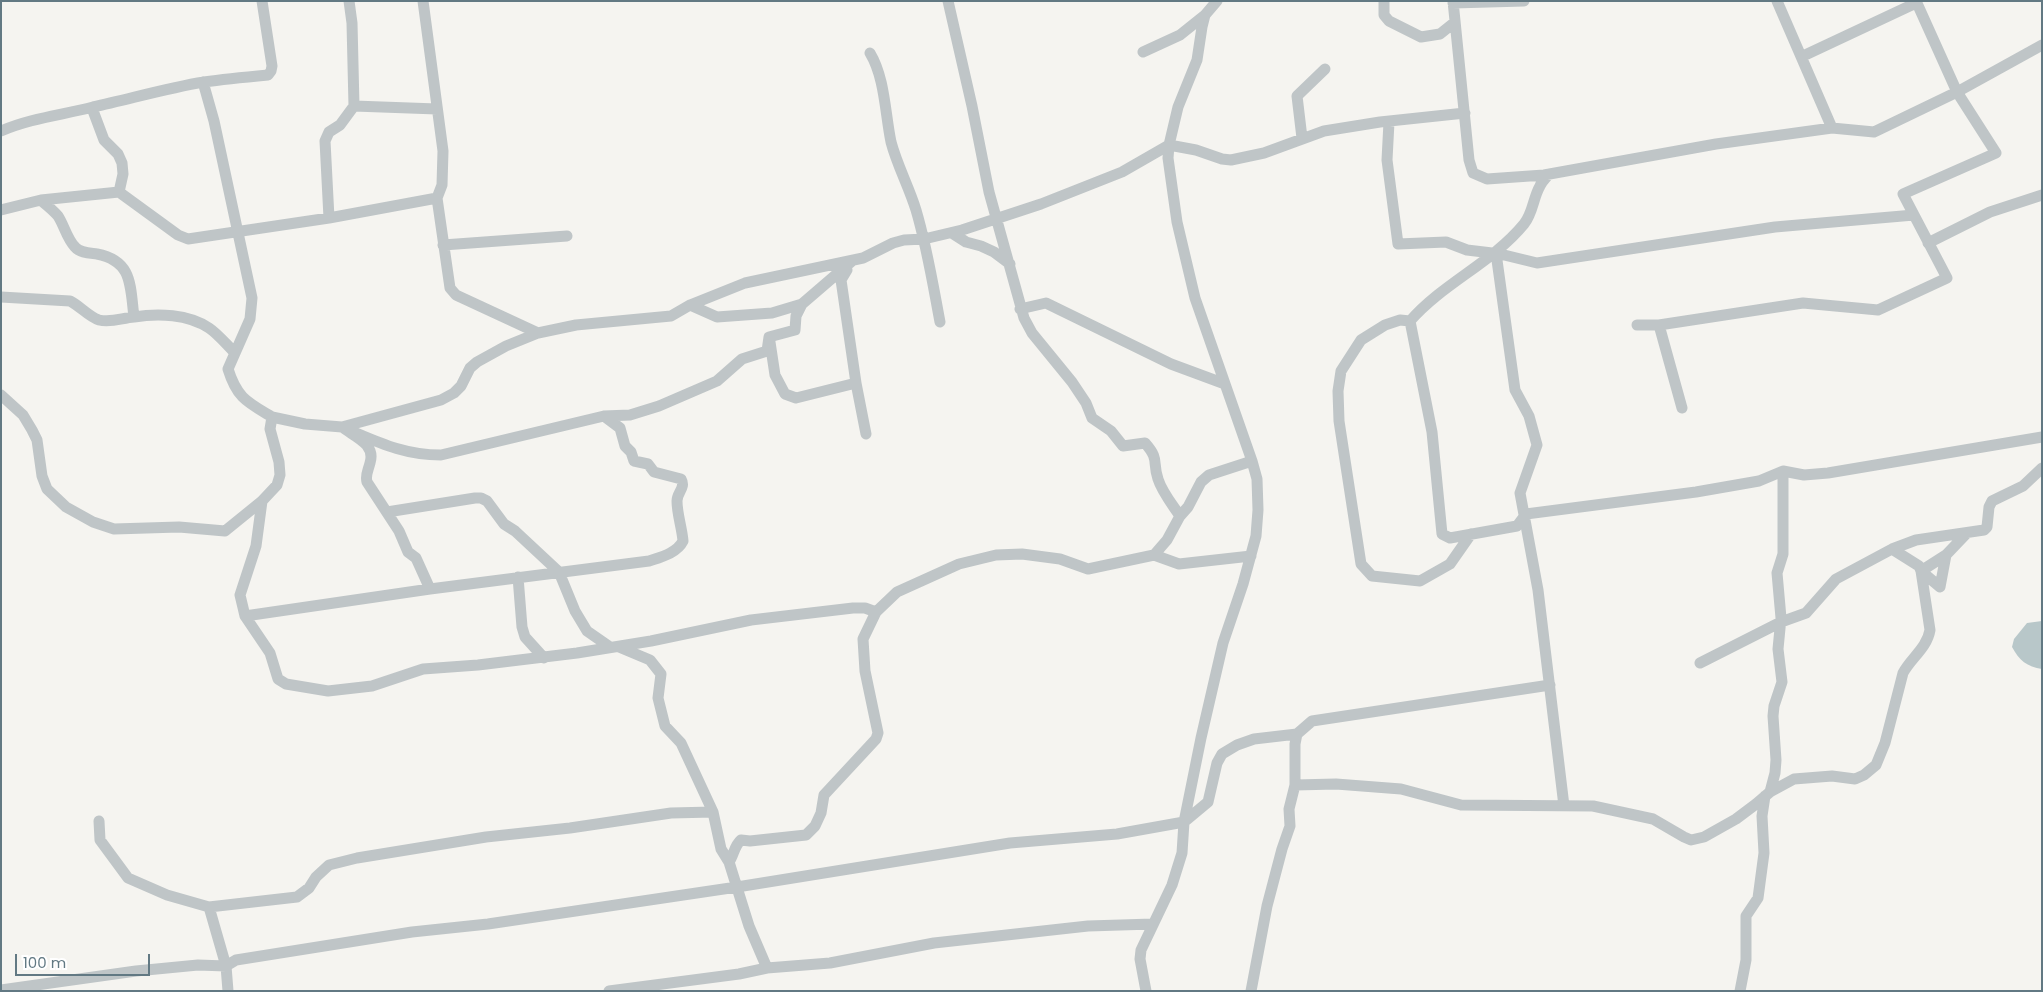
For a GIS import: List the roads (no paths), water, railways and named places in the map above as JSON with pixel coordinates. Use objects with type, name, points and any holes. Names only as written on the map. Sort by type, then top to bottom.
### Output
[{"type":"street","points":[[1,131],[44,116],[92,108],[204,82],[268,74],[272,71],[262,1]]},
{"type":"street","points":[[329,218],[326,141],[330,132],[340,126],[354,106],[352,32],[349,1]]},
{"type":"street","points":[[423,1],[444,168],[442,185],[437,198],[452,292],[538,333]]},
{"type":"street","points":[[948,1],[996,218],[1010,264],[1020,309],[1032,333],[1072,382],[1086,403],[1092,418],[1111,431],[1124,446],[1145,443],[1154,454],[1158,478],[1169,501],[1180,516]]},
{"type":"street","points":[[1143,52],[1180,35],[1205,15],[1217,1]]},
{"type":"street","points":[[1384,1],[1384,15],[1389,21],[1421,37],[1440,34],[1455,22]]},
{"type":"street","points":[[1524,1],[1453,2],[1470,160],[1473,173],[1487,179],[1549,174],[1716,144],[1832,128],[1874,132],[1957,92],[2042,45]]},
{"type":"street","points":[[1777,1],[1803,56],[1832,128]]},
{"type":"street","points":[[1637,325],[1659,325],[1803,303],[1878,310],[1947,278],[1903,194],[1996,153],[1957,92],[1916,2],[1803,56]]},
{"type":"street","points":[[1146,991],[1140,959],[1141,950],[1172,885],[1182,853],[1184,822],[1200,738],[1222,643],[1251,556],[1256,536],[1258,510],[1257,479],[1252,461],[1200,314],[1189,272],[1178,222],[1168,158],[1178,106],[1197,60],[1205,15]]},
{"type":"street","points":[[870,53],[875,62],[880,81],[892,142],[924,239],[940,322]]},
{"type":"street","points":[[1302,138],[1297,96],[1325,69]]},
{"type":"street","points":[[204,82],[216,129],[252,298],[250,318],[228,369],[234,387],[247,402],[272,417],[305,424],[342,427],[396,449],[418,455],[441,455],[604,416],[630,415],[659,406],[717,381],[742,359],[767,352],[769,337]]},
{"type":"street","points":[[354,106],[438,109]]},
{"type":"street","points":[[92,108],[96,124],[104,140],[118,154],[122,163],[123,174],[119,192]]},
{"type":"street","points":[[342,427],[442,400],[461,386],[470,368],[476,362],[506,346],[538,333],[576,324],[671,316],[690,305],[745,283],[863,258],[893,243],[952,233],[1041,204],[1122,172],[1169,145],[1231,160],[1264,153],[1324,131],[1380,122],[1465,113]]},
{"type":"street","points":[[1389,122],[1387,160],[1398,244],[1446,242],[1467,250],[1492,253]]},
{"type":"street","points":[[1471,534],[1450,564],[1420,581],[1372,576],[1361,564],[1339,421],[1338,391],[1341,371],[1361,340],[1385,325],[1400,320],[1410,321],[1442,290],[1471,272],[1524,224],[1534,205],[1539,186],[1549,174]]},
{"type":"street","points":[[1,210],[41,200],[119,192],[178,235],[188,240],[329,218],[437,198]]},
{"type":"street","points":[[1928,243],[1990,212],[2042,195]]},
{"type":"street","points":[[41,200],[57,215],[75,247],[81,251],[116,260],[125,268],[130,283],[134,317]]},
{"type":"street","points":[[1564,806],[1550,685],[1526,514],[1520,493],[1537,445],[1529,416],[1515,390],[1496,253],[1537,263],[1775,227],[1914,215]]},
{"type":"street","points":[[952,233],[966,242],[994,252],[1010,264]]},
{"type":"street","points":[[443,245],[567,236]]},
{"type":"street","points":[[769,337],[795,330],[796,316],[802,304],[853,260]]},
{"type":"street","points":[[853,260],[841,280],[856,383],[866,434]]},
{"type":"street","points":[[1,297],[70,301],[80,306],[92,317],[100,320],[115,321],[134,317],[166,315],[185,318],[209,328],[234,352]]},
{"type":"street","points":[[690,305],[717,317],[772,313],[802,304]]},
{"type":"street","points":[[1020,309],[1046,304],[1171,364],[1225,384]]},
{"type":"street","points":[[1410,321],[1432,432],[1442,534],[1450,538],[1517,526],[1526,514],[1704,491],[1759,481],[1783,471],[1804,476],[1828,473],[2042,437]]},
{"type":"street","points":[[1659,325],[1682,408]]},
{"type":"street","points":[[769,337],[775,375],[785,394],[796,398],[856,383]]},
{"type":"street","points":[[1,394],[23,415],[37,440],[42,476],[47,489],[66,507],[93,522],[114,529],[179,527],[225,531],[262,501],[276,485],[280,475],[279,462],[270,429],[272,417]]},
{"type":"street","points":[[245,616],[518,577],[649,561],[666,555],[680,547],[683,541],[677,501],[683,486],[681,479],[654,472],[648,464],[634,461],[631,452],[625,446],[620,428],[604,416]]},
{"type":"street","points":[[342,427],[369,447],[372,455],[366,476],[367,482],[400,531],[408,552],[416,558],[430,589]]},
{"type":"street","points":[[1154,555],[1188,507],[1200,482],[1209,475],[1252,461]]},
{"type":"street","points":[[1700,662],[1781,622],[1806,613],[1836,579],[1892,549],[1916,540],[1967,533],[1986,528],[1989,507],[1992,501],[2023,486],[2042,468]]},
{"type":"street","points":[[1740,991],[1746,960],[1746,916],[1758,898],[1764,853],[1762,816],[1776,760],[1773,728],[1774,706],[1782,684],[1778,649],[1781,622],[1777,573],[1783,554],[1783,471]]},
{"type":"street","points":[[387,512],[481,498],[487,501],[504,524],[515,531],[559,572],[575,611],[587,631],[614,647],[650,660],[661,674],[658,698],[665,726],[681,743],[713,812],[720,849],[729,862],[754,940],[767,968]]},
{"type":"street","points":[[262,501],[256,546],[240,595],[245,616],[270,653],[278,679],[286,684],[328,692],[372,686],[423,669],[544,658],[651,641],[751,620],[853,608],[865,608],[876,612]]},
{"type":"street","points":[[1922,571],[1946,555],[1967,533]]},
{"type":"street","points":[[1892,549],[1919,566],[1940,587],[1946,555]]},
{"type":"street","points":[[729,862],[733,856],[736,844],[740,840],[792,838],[806,835],[815,826],[821,813],[824,796],[876,739],[878,733],[866,671],[863,640],[876,612],[896,592],[960,564],[996,555],[1022,554],[1060,559],[1088,570],[1154,555],[1179,564],[1251,556]]},
{"type":"street","points":[[1295,785],[1336,784],[1401,790],[1461,805],[1594,806],[1653,818],[1691,840],[1704,837],[1736,819],[1767,794],[1794,779],[1832,776],[1855,778],[1864,775],[1876,765],[1885,743],[1903,673],[1929,638],[1930,624],[1922,571]]},
{"type":"street","points":[[518,577],[522,627],[525,637],[544,658]]},
{"type":"street","points":[[1251,991],[1267,906],[1290,826],[1289,809],[1295,785],[1295,744],[1298,734],[1312,721],[1550,685]]},
{"type":"street","points":[[1,990],[136,971],[198,965],[226,966],[236,960],[412,932],[516,920],[1010,843],[1117,834],[1184,822],[1208,802],[1217,763],[1222,754],[1237,745],[1254,739],[1298,734]]},
{"type":"street","points":[[98,821],[100,840],[128,878],[167,895],[209,907],[297,897],[308,888],[329,864],[394,851],[672,813],[713,812]]},
{"type":"street","points":[[209,907],[226,966],[228,991]]},
{"type":"street","points":[[609,991],[739,974],[767,968],[830,963],[934,943],[1088,926],[1153,924]]}]
